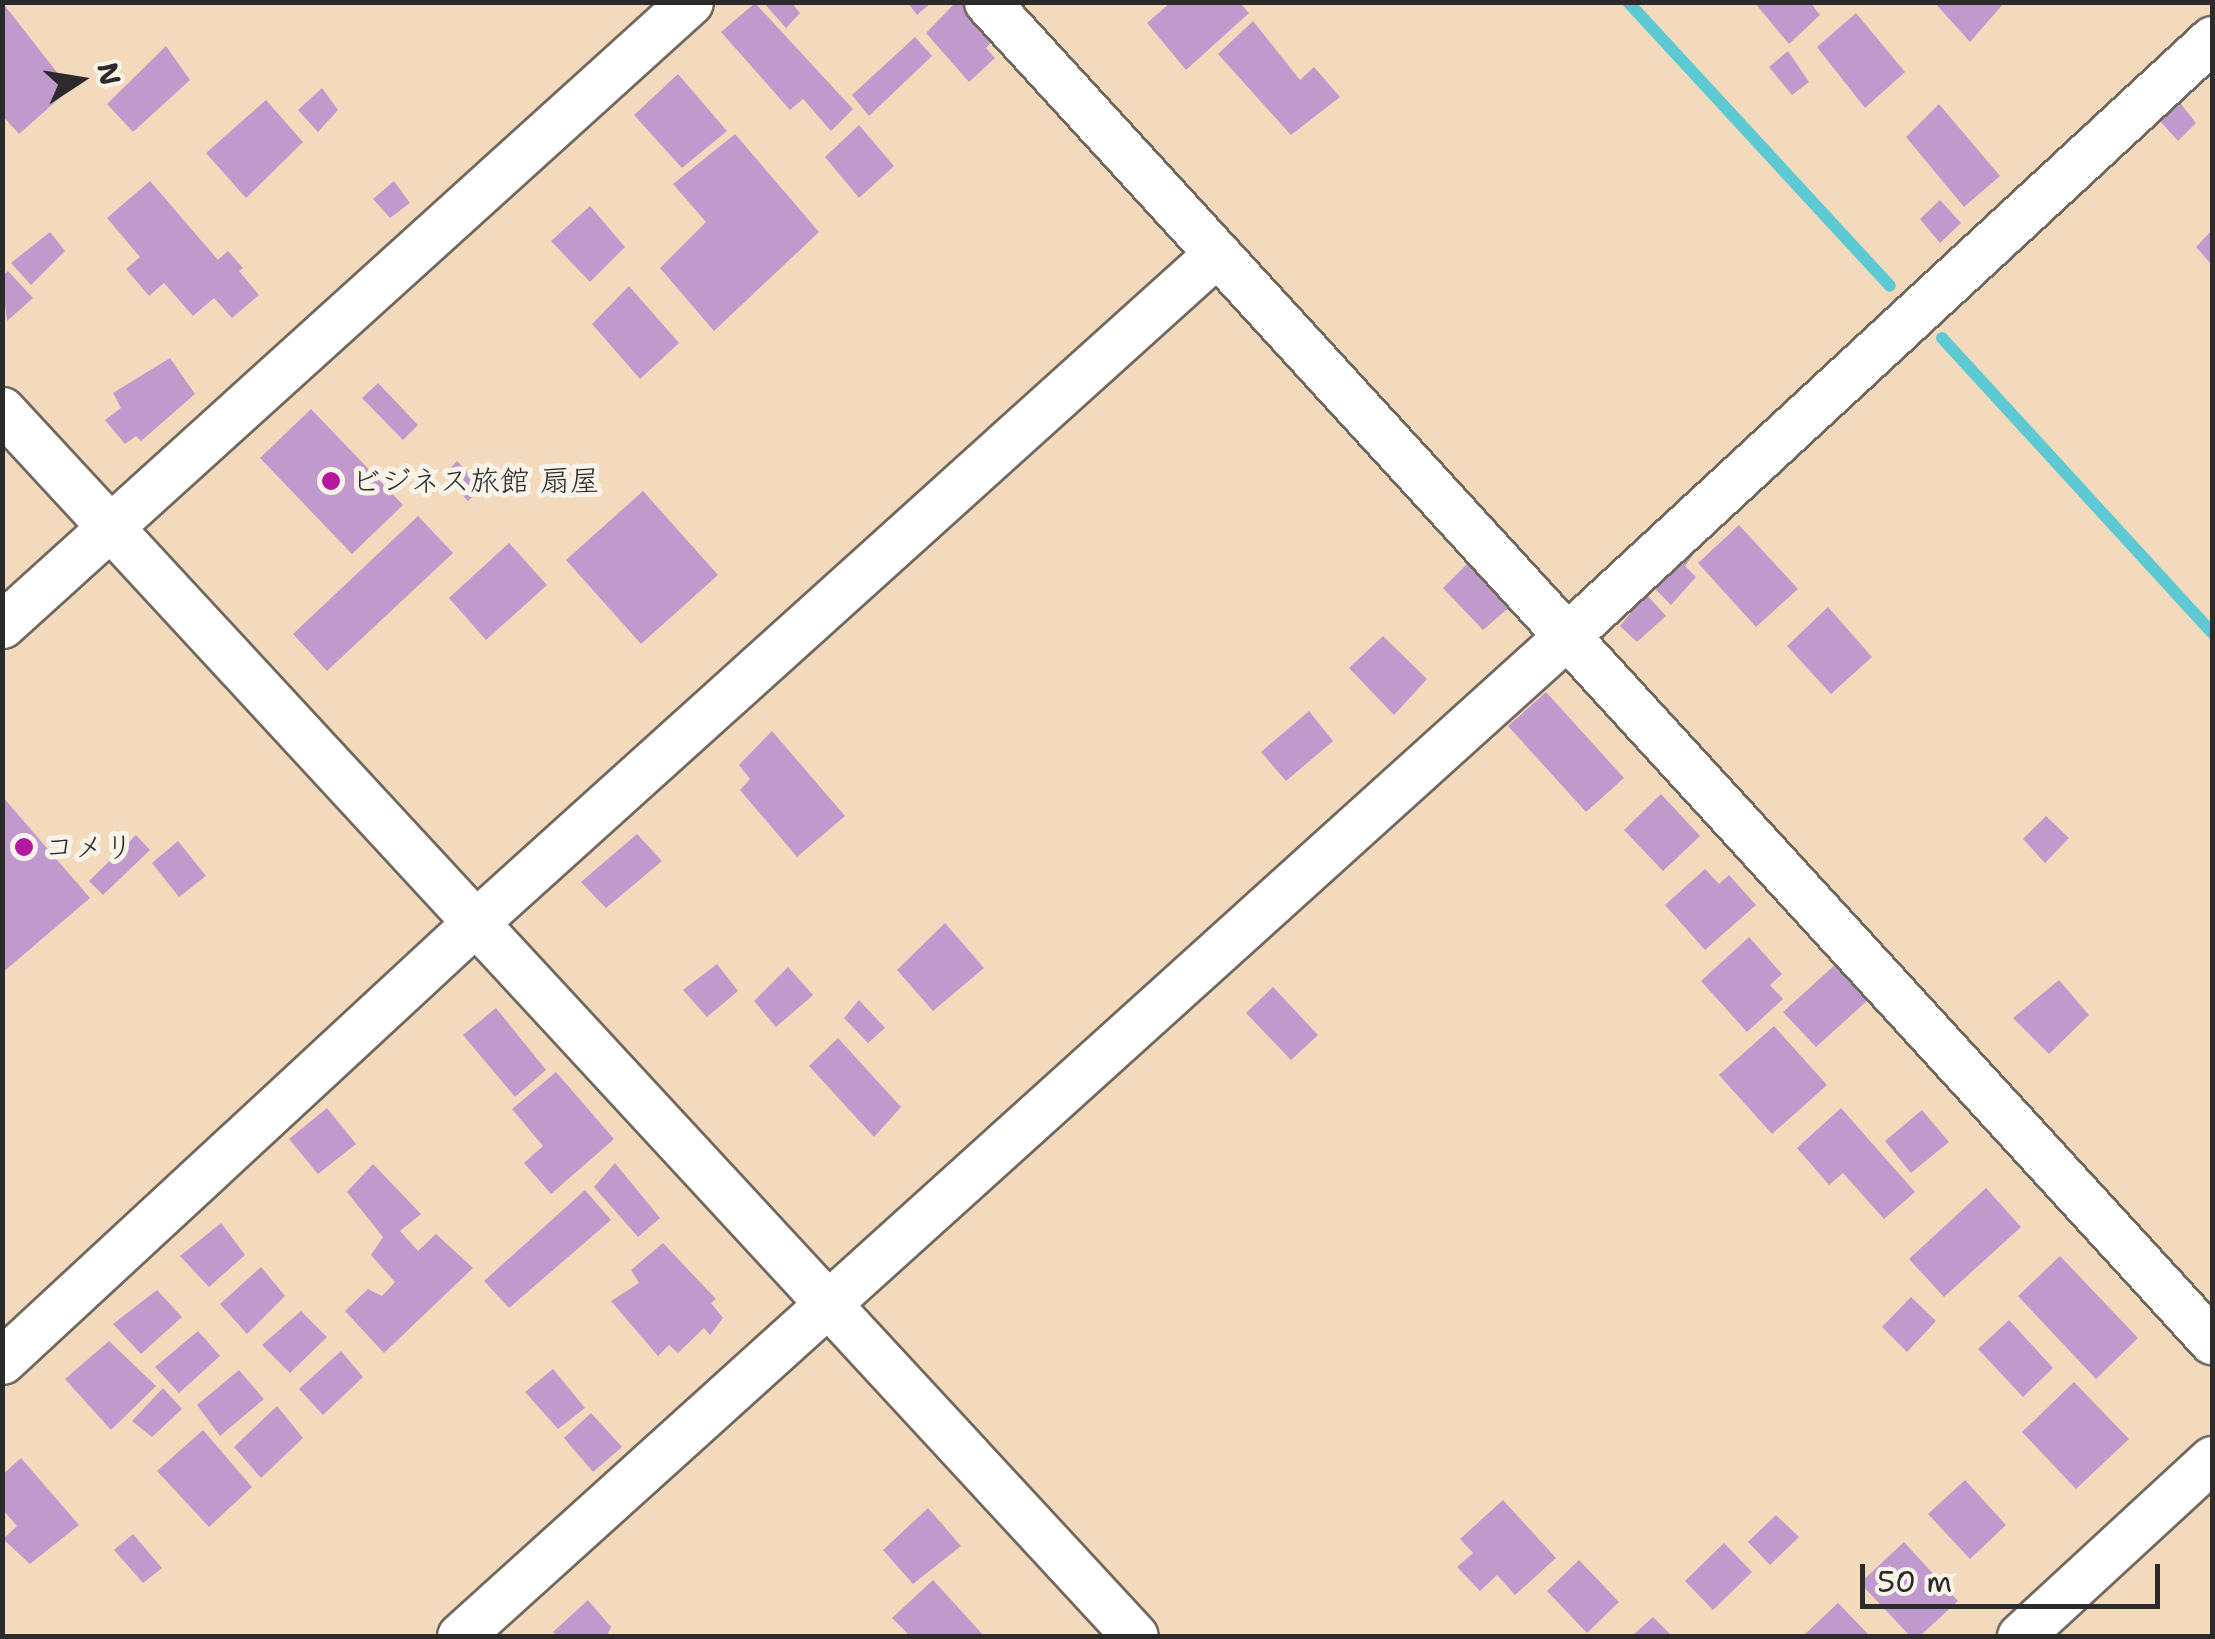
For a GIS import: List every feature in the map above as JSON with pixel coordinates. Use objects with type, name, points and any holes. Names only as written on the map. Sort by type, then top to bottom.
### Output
[{"type":"street","points":[[2,625],[690,2]]},
{"type":"street","points":[[988,2],[1215,255],[1569,634],[2212,1341]]},
{"type":"street","points":[[460,1636],[830,1306],[1569,634],[2212,39]]},
{"type":"street","points":[[2,1361],[477,921],[1215,255]]},
{"type":"street","points":[[2,410],[1135,1636]]},
{"type":"street","points":[[2020,1636],[2212,1458]]},
{"type":"building","points":[[2,2],[70,89],[19,134],[2,115]]},
{"type":"building","points":[[763,2],[791,2],[800,13],[786,28]]},
{"type":"building","points":[[907,2],[932,2],[917,15]]},
{"type":"building","points":[[956,2],[966,2],[996,37],[986,48],[995,58],[969,82],[926,33]]},
{"type":"building","points":[[1171,2],[1239,2],[1249,13],[1186,70],[1147,23]]},
{"type":"building","points":[[1754,2],[1810,2],[1820,15],[1789,44]]},
{"type":"building","points":[[1934,2],[2005,2],[1970,42]]},
{"type":"building","points":[[755,3],[853,109],[831,131],[803,99],[790,110],[721,32]]},
{"type":"building","points":[[1856,13],[1905,72],[1865,108],[1817,47]]},
{"type":"building","points":[[1253,21],[1300,80],[1314,67],[1340,97],[1291,135],[1218,54]]},
{"type":"building","points":[[915,37],[932,56],[869,116],[852,95]]},
{"type":"building","points":[[166,46],[190,80],[133,132],[107,104]]},
{"type":"building","points":[[1788,51],[1809,82],[1792,95],[1769,67]]},
{"type":"building","points":[[678,74],[727,131],[682,168],[634,115]]},
{"type":"building","points":[[322,88],[338,110],[318,132],[298,110]]},
{"type":"building","points":[[2173,94],[2196,123],[2178,141],[2153,113]]},
{"type":"building","points":[[266,100],[303,142],[246,198],[206,153]]},
{"type":"building","points":[[1939,104],[2000,176],[1964,207],[1906,137]]},
{"type":"building","points":[[859,125],[894,166],[859,198],[825,157]]},
{"type":"building","points":[[735,134],[819,232],[714,331],[660,268],[706,222],[673,184]]},
{"type":"building","points":[[150,181],[218,260],[228,251],[243,268],[239,271],[259,295],[232,318],[214,298],[193,316],[164,283],[149,296],[126,269],[140,257],[107,218]]},
{"type":"building","points":[[394,181],[410,203],[390,218],[373,199]]},
{"type":"building","points":[[1940,200],[1961,223],[1940,243],[1920,219]]},
{"type":"building","points":[[590,206],[625,247],[590,282],[551,241]]},
{"type":"building","points":[[2212,230],[2212,265],[2196,247]]},
{"type":"building","points":[[50,232],[65,251],[31,285],[11,263]]},
{"type":"building","points":[[8,271],[33,298],[7,321],[2,276]]},
{"type":"building","points":[[629,286],[679,343],[640,379],[592,324]]},
{"type":"building","points":[[170,358],[195,394],[141,441],[136,436],[125,444],[105,420],[121,408],[113,393]]},
{"type":"building","points":[[378,383],[418,425],[403,440],[362,398]]},
{"type":"building","name":"ビジネス旅館 扇屋","points":[[311,409],[403,505],[352,554],[260,458]]},
{"type":"building","points":[[457,461],[482,488],[468,501],[444,475]]},
{"type":"building","points":[[643,491],[718,575],[641,644],[566,560]]},
{"type":"building","points":[[418,516],[453,553],[327,671],[293,634]]},
{"type":"building","points":[[1739,525],[1798,589],[1756,627],[1698,563]]},
{"type":"building","points":[[509,543],[547,585],[486,640],[449,598]]},
{"type":"building","points":[[1685,546],[1693,555],[1685,566],[1696,577],[1671,605],[1648,582]]},
{"type":"building","points":[[1480,551],[1520,598],[1483,630],[1443,588]]},
{"type":"building","points":[[1646,594],[1666,616],[1637,642],[1620,626]]},
{"type":"building","points":[[1828,607],[1872,657],[1831,694],[1787,646]]},
{"type":"building","points":[[1383,636],[1427,679],[1394,715],[1349,668]]},
{"type":"building","points":[[1546,692],[1624,778],[1586,812],[1508,726]]},
{"type":"building","points":[[1309,711],[1333,741],[1286,781],[1261,752]]},
{"type":"building","points":[[772,731],[845,816],[797,857],[740,790],[750,779],[739,765]]},
{"type":"building","points":[[1661,794],[1700,836],[1663,871],[1624,830]]},
{"type":"building","name":"コメリ","points":[[2,796],[90,898],[2,973]]},
{"type":"building","points":[[2046,816],[2069,838],[2045,863],[2023,839]]},
{"type":"building","points":[[637,834],[662,861],[606,908],[581,882]]},
{"type":"building","points":[[136,835],[150,850],[103,895],[89,881]]},
{"type":"building","points":[[178,841],[206,876],[179,897],[152,863]]},
{"type":"building","points":[[1705,869],[1719,884],[1729,875],[1756,905],[1705,950],[1665,905]]},
{"type":"building","points":[[945,923],[984,968],[933,1011],[897,970]]},
{"type":"building","points":[[1749,937],[1782,974],[1770,985],[1783,999],[1747,1032],[1701,981]]},
{"type":"building","points":[[717,964],[738,991],[707,1017],[683,990]]},
{"type":"building","points":[[1836,964],[1868,1000],[1816,1047],[1783,1012]]},
{"type":"building","points":[[788,967],[813,995],[776,1027],[754,1001]]},
{"type":"building","points":[[2059,980],[2089,1015],[2049,1054],[2013,1018]]},
{"type":"building","points":[[1273,987],[1318,1035],[1291,1060],[1246,1013]]},
{"type":"building","points":[[859,1000],[885,1028],[868,1043],[844,1018]]},
{"type":"building","points":[[496,1008],[546,1070],[515,1097],[463,1035]]},
{"type":"building","points":[[1774,1026],[1827,1085],[1772,1134],[1719,1075]]},
{"type":"building","points":[[838,1038],[901,1107],[874,1137],[809,1066]]},
{"type":"building","points":[[556,1072],[614,1139],[551,1194],[524,1163],[543,1146],[512,1109]]},
{"type":"building","points":[[327,1108],[356,1144],[318,1174],[289,1139]]},
{"type":"building","points":[[1841,1108],[1915,1192],[1884,1219],[1843,1173],[1829,1185],[1797,1148]]},
{"type":"building","points":[[1922,1110],[1949,1142],[1911,1173],[1885,1141]]},
{"type":"building","points":[[615,1163],[660,1218],[638,1237],[594,1187]]},
{"type":"building","points":[[373,1164],[421,1214],[400,1231],[418,1251],[436,1234],[473,1268],[384,1353],[345,1311],[368,1289],[382,1296],[395,1282],[371,1255],[383,1237],[347,1192]]},
{"type":"building","points":[[1986,1188],[2021,1227],[1944,1297],[1909,1259]]},
{"type":"building","points":[[585,1190],[611,1220],[509,1308],[484,1281]]},
{"type":"building","points":[[221,1223],[245,1255],[209,1287],[180,1256]]},
{"type":"building","points":[[663,1243],[716,1299],[711,1303],[723,1318],[710,1335],[704,1328],[678,1353],[669,1345],[658,1356],[611,1301],[639,1283],[631,1270]]},
{"type":"building","points":[[2060,1256],[2138,1338],[2096,1379],[2018,1296]]},
{"type":"building","points":[[261,1267],[285,1296],[247,1334],[220,1304]]},
{"type":"building","points":[[157,1290],[182,1317],[141,1354],[113,1324]]},
{"type":"building","points":[[1911,1297],[1936,1321],[1907,1352],[1882,1327]]},
{"type":"building","points":[[301,1311],[327,1337],[290,1373],[262,1345]]},
{"type":"building","points":[[2009,1320],[2053,1368],[2023,1397],[1978,1349]]},
{"type":"building","points":[[198,1331],[220,1356],[179,1393],[155,1367]]},
{"type":"building","points":[[109,1341],[156,1386],[111,1430],[65,1379]]},
{"type":"building","points":[[341,1351],[363,1377],[323,1415],[299,1389]]},
{"type":"building","points":[[553,1369],[585,1408],[558,1429],[525,1392]]},
{"type":"building","points":[[239,1370],[264,1399],[220,1436],[197,1405]]},
{"type":"building","points":[[2074,1382],[2129,1439],[2076,1489],[2022,1432]]},
{"type":"building","points":[[163,1388],[182,1409],[152,1437],[132,1421]]},
{"type":"building","points":[[277,1406],[303,1438],[261,1478],[234,1447]]},
{"type":"building","points":[[591,1413],[622,1447],[593,1472],[564,1438]]},
{"type":"building","points":[[203,1430],[252,1487],[209,1527],[157,1471]]},
{"type":"building","points":[[21,1458],[79,1525],[30,1564],[3,1539],[17,1526],[2,1509],[2,1475]]},
{"type":"building","points":[[1965,1480],[2006,1525],[1970,1559],[1928,1514]]},
{"type":"building","points":[[1503,1500],[1556,1558],[1515,1595],[1497,1575],[1480,1591],[1457,1567],[1473,1553],[1460,1539]]},
{"type":"building","points":[[928,1508],[961,1546],[913,1584],[883,1550]]},
{"type":"building","points":[[1776,1515],[1799,1537],[1770,1565],[1748,1542]]},
{"type":"building","points":[[133,1534],[162,1568],[143,1583],[114,1550]]},
{"type":"building","points":[[1904,1542],[1958,1601],[1920,1636],[1910,1636],[1860,1583]]},
{"type":"building","points":[[1724,1543],[1752,1572],[1713,1610],[1685,1581]]},
{"type":"building","points":[[1579,1560],[1619,1602],[1587,1633],[1547,1591]]},
{"type":"building","points":[[933,1580],[984,1636],[910,1636],[892,1618]]},
{"type":"building","points":[[588,1600],[611,1627],[607,1636],[557,1636],[553,1632]]},
{"type":"building","points":[[1838,1603],[1870,1636],[1803,1636]]},
{"type":"building","points":[[1653,1617],[1672,1636],[1632,1636]]},
{"type":"waterway","points":[[1628,2],[1890,286]]},
{"type":"waterway","points":[[1942,338],[2212,633]]},
{"type":"place","name":"ビジネス旅館 扇屋","points":[[331,481]]},
{"type":"place","name":"コメリ","points":[[24,847]]}]
